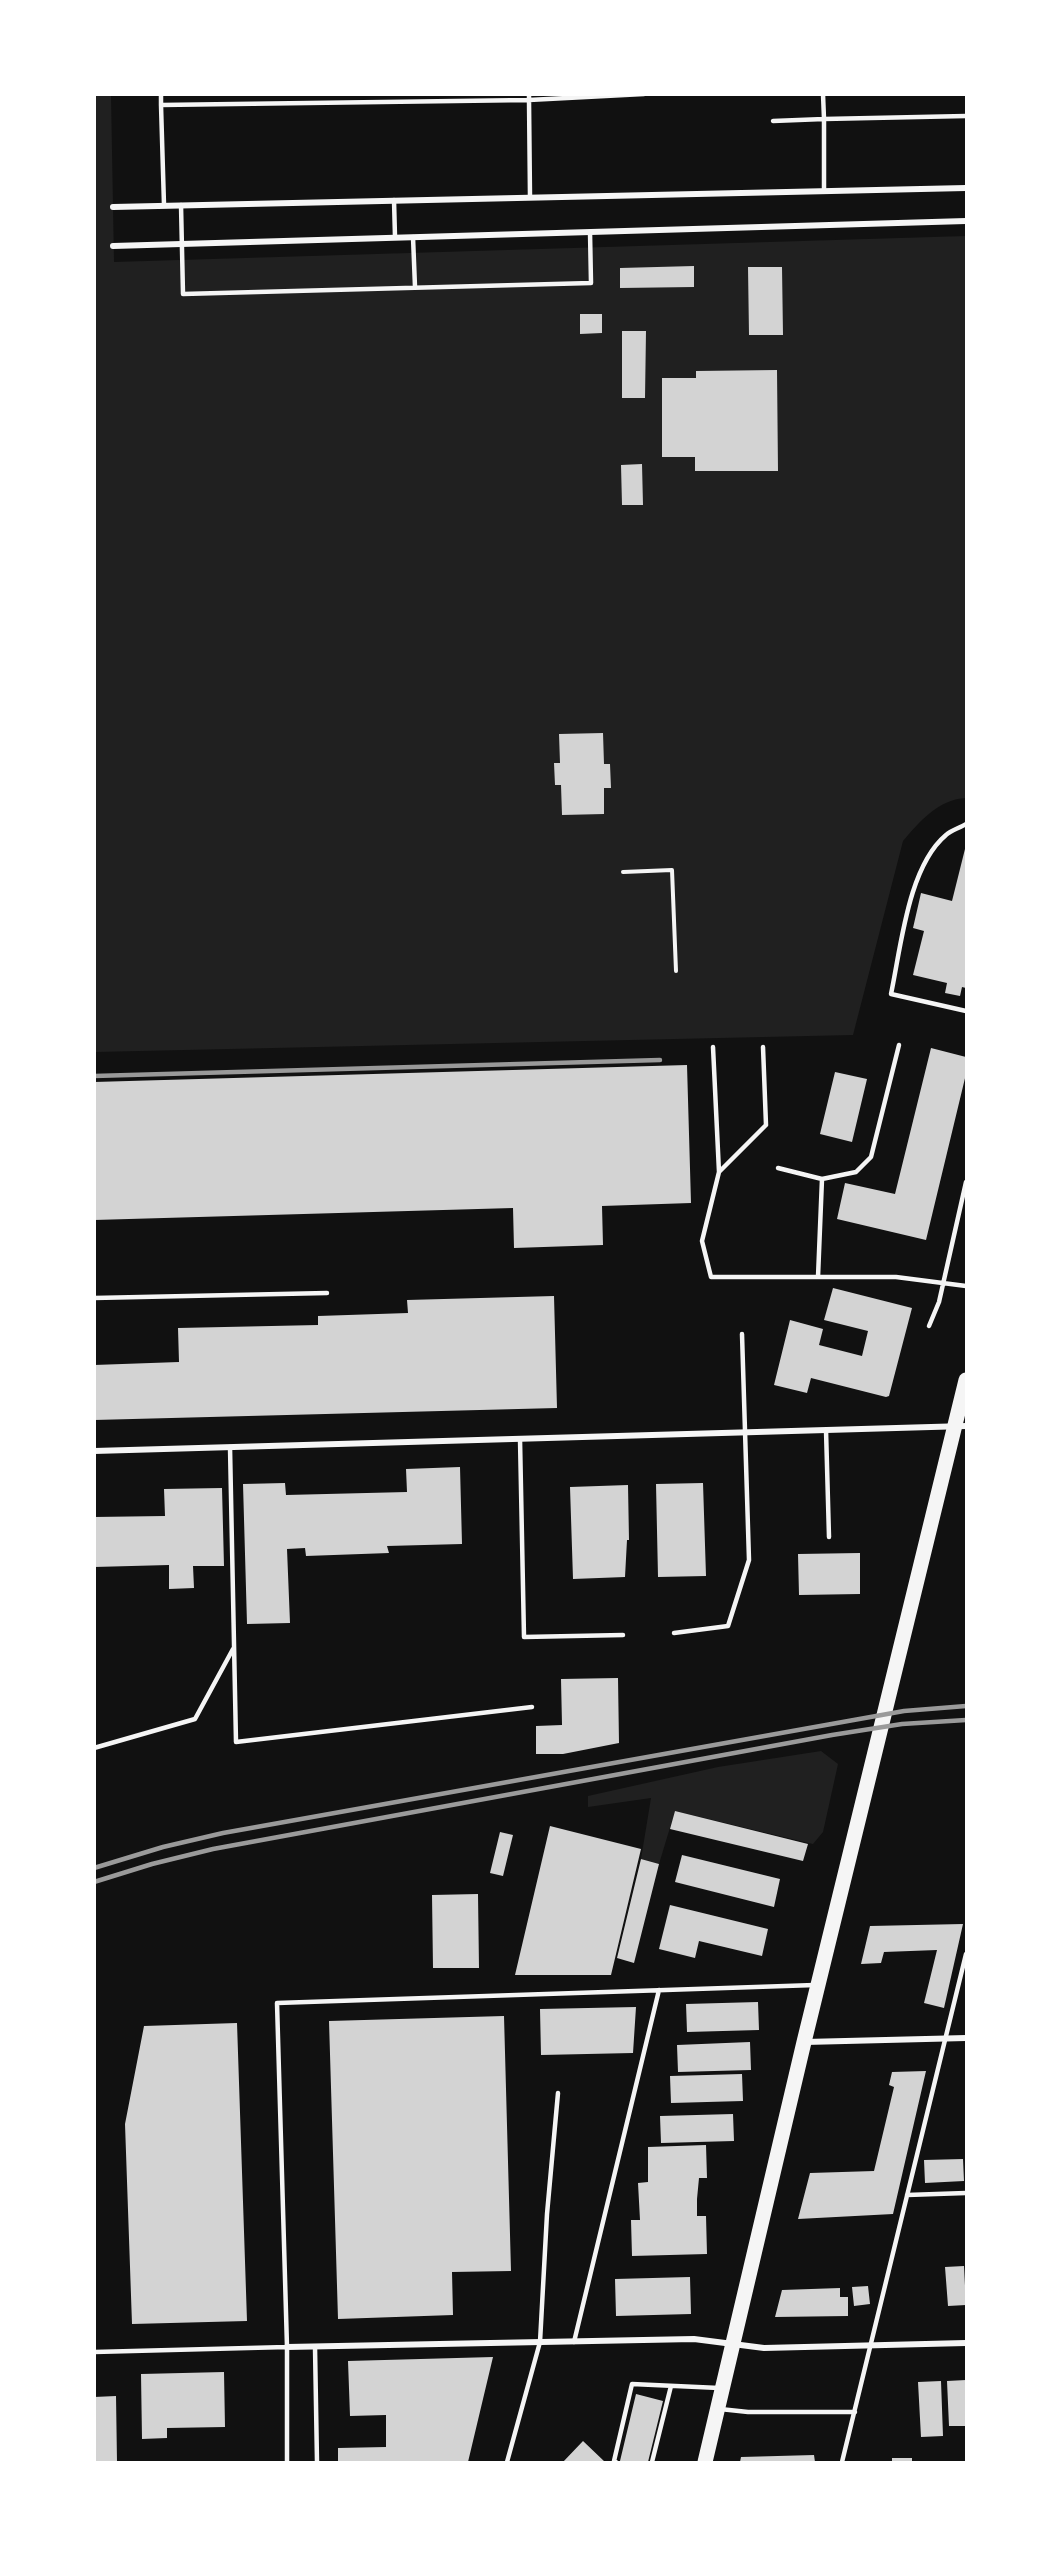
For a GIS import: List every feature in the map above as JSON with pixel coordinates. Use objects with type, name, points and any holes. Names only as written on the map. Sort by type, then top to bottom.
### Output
[{"type":"main road","points":[[705,2463],[804,2042],[898,1660],[961,1427],[966,1380]]},
{"type":"street","points":[[113,207],[966,188]]},
{"type":"street","points":[[113,246],[966,221]]},
{"type":"street","points":[[94,1451],[961,1427]]},
{"type":"street","points":[[804,2042],[966,2038]]},
{"type":"street","points":[[287,2347],[694,2340],[764,2348],[966,2343]]},
{"type":"lane","points":[[161,94],[164,206]]},
{"type":"lane","points":[[161,105],[644,94]]},
{"type":"lane","points":[[823,94],[824,190]]},
{"type":"lane","points":[[529,97],[530,197]]},
{"type":"lane","points":[[773,121],[966,116]]},
{"type":"lane","points":[[394,200],[395,237]]},
{"type":"lane","points":[[181,205],[183,294],[591,283],[590,231]]},
{"type":"lane","points":[[413,237],[415,287]]},
{"type":"lane","points":[[966,825],[946,834],[926,858],[915,881],[891,994],[966,1011]]},
{"type":"lane","points":[[778,1168],[822,1179],[856,1172],[871,1157],[899,1045]]},
{"type":"lane","points":[[713,1047],[719,1172],[702,1241],[711,1277],[896,1277],[966,1286]]},
{"type":"lane","points":[[719,1172],[766,1125],[763,1047]]},
{"type":"lane","points":[[819,1277],[822,1179]]},
{"type":"lane","points":[[929,1326],[944,1283],[966,1182]]},
{"type":"lane","points":[[94,1298],[327,1293]]},
{"type":"lane","points":[[674,1633],[728,1626],[749,1560],[742,1335]]},
{"type":"lane","points":[[826,1430],[829,1537]]},
{"type":"lane","points":[[520,1439],[524,1637],[622,1635]]},
{"type":"lane","points":[[230,1447],[236,1742],[532,1707]]},
{"type":"lane","points":[[94,1748],[195,1719],[234,1646]]},
{"type":"lane","points":[[842,2463],[966,1954]]},
{"type":"lane","points":[[287,2463],[287,2347],[277,2003],[818,1985]]},
{"type":"lane","points":[[574,2342],[659,1990]]},
{"type":"lane","points":[[507,2463],[540,2343],[547,2214],[558,2093]]},
{"type":"lane","points":[[907,2195],[966,2193]]},
{"type":"lane","points":[[315,2346],[318,2463]]},
{"type":"lane","points":[[94,2352],[287,2347]]},
{"type":"lane","points":[[616,2463],[614,2461],[632,2384],[722,2388]]},
{"type":"lane","points":[[652,2463],[671,2386]]},
{"type":"lane","points":[[717,2409],[748,2412],[855,2412]]},
{"type":"path","points":[[622,872],[672,870],[676,971]]},
{"type":"shaded area","points":[[94,95],[111,95],[114,262],[966,236],[966,798],[956,799],[938,807],[923,819],[903,841],[853,1035],[95,1052]]},
{"type":"shaded area","points":[[821,1751],[838,1764],[823,1832],[813,1844],[675,1811],[659,1864],[641,1859],[651,1798],[588,1807],[588,1796],[718,1767]]},
{"type":"building","points":[[694,266],[694,287],[620,288],[620,268]]},
{"type":"building","points":[[748,267],[782,267],[783,335],[749,335]]},
{"type":"building","points":[[580,314],[602,314],[602,333],[580,334]]},
{"type":"building","points":[[622,331],[646,331],[645,398],[622,398]]},
{"type":"building","points":[[777,370],[778,471],[695,471],[695,457],[662,457],[662,378],[696,378],[696,371]]},
{"type":"building","points":[[642,464],[643,505],[622,505],[621,465]]},
{"type":"building","points":[[603,733],[604,764],[610,764],[611,788],[604,788],[604,814],[562,815],[561,785],[555,785],[554,763],[560,763],[559,734]]},
{"type":"building","points":[[966,845],[966,988],[962,987],[960,996],[945,993],[947,983],[913,975],[924,931],[913,928],[921,893],[952,901]]},
{"type":"building","points":[[931,1048],[966,1057],[966,1074],[926,1240],[837,1219],[845,1183],[895,1194]]},
{"type":"building","points":[[687,1065],[691,1203],[602,1206],[603,1245],[514,1248],[513,1208],[94,1220],[94,1082]]},
{"type":"building","points":[[835,1072],[867,1079],[852,1142],[820,1134]]},
{"type":"building","points":[[833,1288],[912,1308],[889,1396],[811,1378],[807,1393],[774,1385],[790,1320],[823,1329],[819,1345],[862,1356],[868,1331],[824,1320]]},
{"type":"building","points":[[554,1296],[557,1408],[94,1420],[94,1365],[179,1362],[178,1328],[318,1325],[318,1316],[408,1313],[407,1300]]},
{"type":"building","points":[[460,1467],[462,1544],[387,1546],[389,1553],[306,1556],[305,1548],[287,1549],[290,1623],[247,1624],[243,1484],[285,1483],[286,1495],[407,1492],[406,1469]]},
{"type":"building","points":[[703,1483],[706,1576],[658,1577],[656,1484]]},
{"type":"building","points":[[628,1485],[629,1540],[627,1540],[625,1577],[573,1579],[570,1487]]},
{"type":"building","points":[[222,1488],[224,1566],[193,1566],[194,1588],[169,1589],[169,1565],[94,1567],[94,1517],[165,1516],[164,1489]]},
{"type":"building","points":[[860,1553],[860,1594],[799,1595],[798,1554]]},
{"type":"building","points":[[618,1678],[619,1743],[563,1754],[536,1754],[536,1726],[562,1725],[561,1679]]},
{"type":"building","points":[[675,1811],[808,1844],[803,1861],[670,1829]]},
{"type":"building","points":[[550,1826],[641,1849],[611,1975],[515,1975]]},
{"type":"building","points":[[500,1832],[513,1835],[503,1876],[490,1873]]},
{"type":"building","points":[[682,1855],[780,1879],[774,1907],[675,1882]]},
{"type":"building","points":[[641,1859],[659,1864],[634,1963],[617,1958]]},
{"type":"building","points":[[478,1894],[479,1968],[433,1968],[432,1895]]},
{"type":"building","points":[[670,1905],[768,1929],[762,1956],[699,1941],[695,1958],[659,1949]]},
{"type":"building","points":[[963,1924],[944,2008],[924,2003],[937,1950],[884,1952],[881,1963],[861,1964],[870,1926]]},
{"type":"building","points":[[758,2002],[759,2030],[687,2032],[686,2004]]},
{"type":"building","points":[[636,2007],[633,2053],[541,2055],[540,2009]]},
{"type":"building","points":[[504,2016],[511,2271],[452,2272],[453,2315],[338,2319],[329,2021]]},
{"type":"building","points":[[237,2023],[247,2321],[132,2324],[125,2124],[144,2026]]},
{"type":"building","points":[[750,2042],[751,2070],[678,2072],[677,2045]]},
{"type":"building","points":[[926,2071],[893,2214],[798,2219],[810,2173],[874,2171],[894,2087],[889,2085],[892,2072]]},
{"type":"building","points":[[742,2074],[743,2101],[671,2103],[670,2076]]},
{"type":"building","points":[[733,2114],[734,2141],[661,2143],[660,2116]]},
{"type":"building","points":[[706,2145],[707,2178],[699,2178],[697,2216],[706,2216],[707,2254],[632,2256],[631,2220],[640,2220],[638,2183],[648,2182],[648,2147]]},
{"type":"building","points":[[963,2159],[964,2181],[925,2183],[924,2160]]},
{"type":"building","points":[[964,2266],[966,2305],[948,2306],[945,2267]]},
{"type":"building","points":[[690,2277],[691,2314],[616,2316],[615,2279]]},
{"type":"building","points":[[868,2286],[870,2304],[854,2306],[852,2287]]},
{"type":"building","points":[[840,2288],[840,2297],[848,2297],[848,2316],[775,2317],[782,2290]]},
{"type":"building","points":[[493,2357],[468,2462],[338,2462],[338,2448],[386,2447],[386,2415],[350,2416],[348,2361]]},
{"type":"building","points":[[224,2372],[225,2427],[167,2428],[167,2438],[142,2439],[141,2374]]},
{"type":"building","points":[[966,2380],[966,2426],[949,2426],[947,2381]]},
{"type":"building","points":[[941,2381],[943,2436],[921,2437],[918,2382]]},
{"type":"building","points":[[636,2394],[663,2401],[648,2462],[620,2461]]},
{"type":"building","points":[[116,2396],[117,2462],[94,2462],[94,2397]]},
{"type":"building","points":[[583,2441],[605,2462],[563,2462]]},
{"type":"building","points":[[814,2455],[815,2462],[740,2462],[741,2457]]},
{"type":"building","points":[[892,2458],[912,2458],[912,2462],[892,2462]]},
{"type":"railway","points":[[94,1076],[660,1060]]},
{"type":"railway","points":[[94,1868],[163,1847],[223,1833],[904,1711],[966,1706]]},
{"type":"railway","points":[[94,1882],[152,1864],[213,1849],[832,1735],[902,1724],[966,1720]]}]
